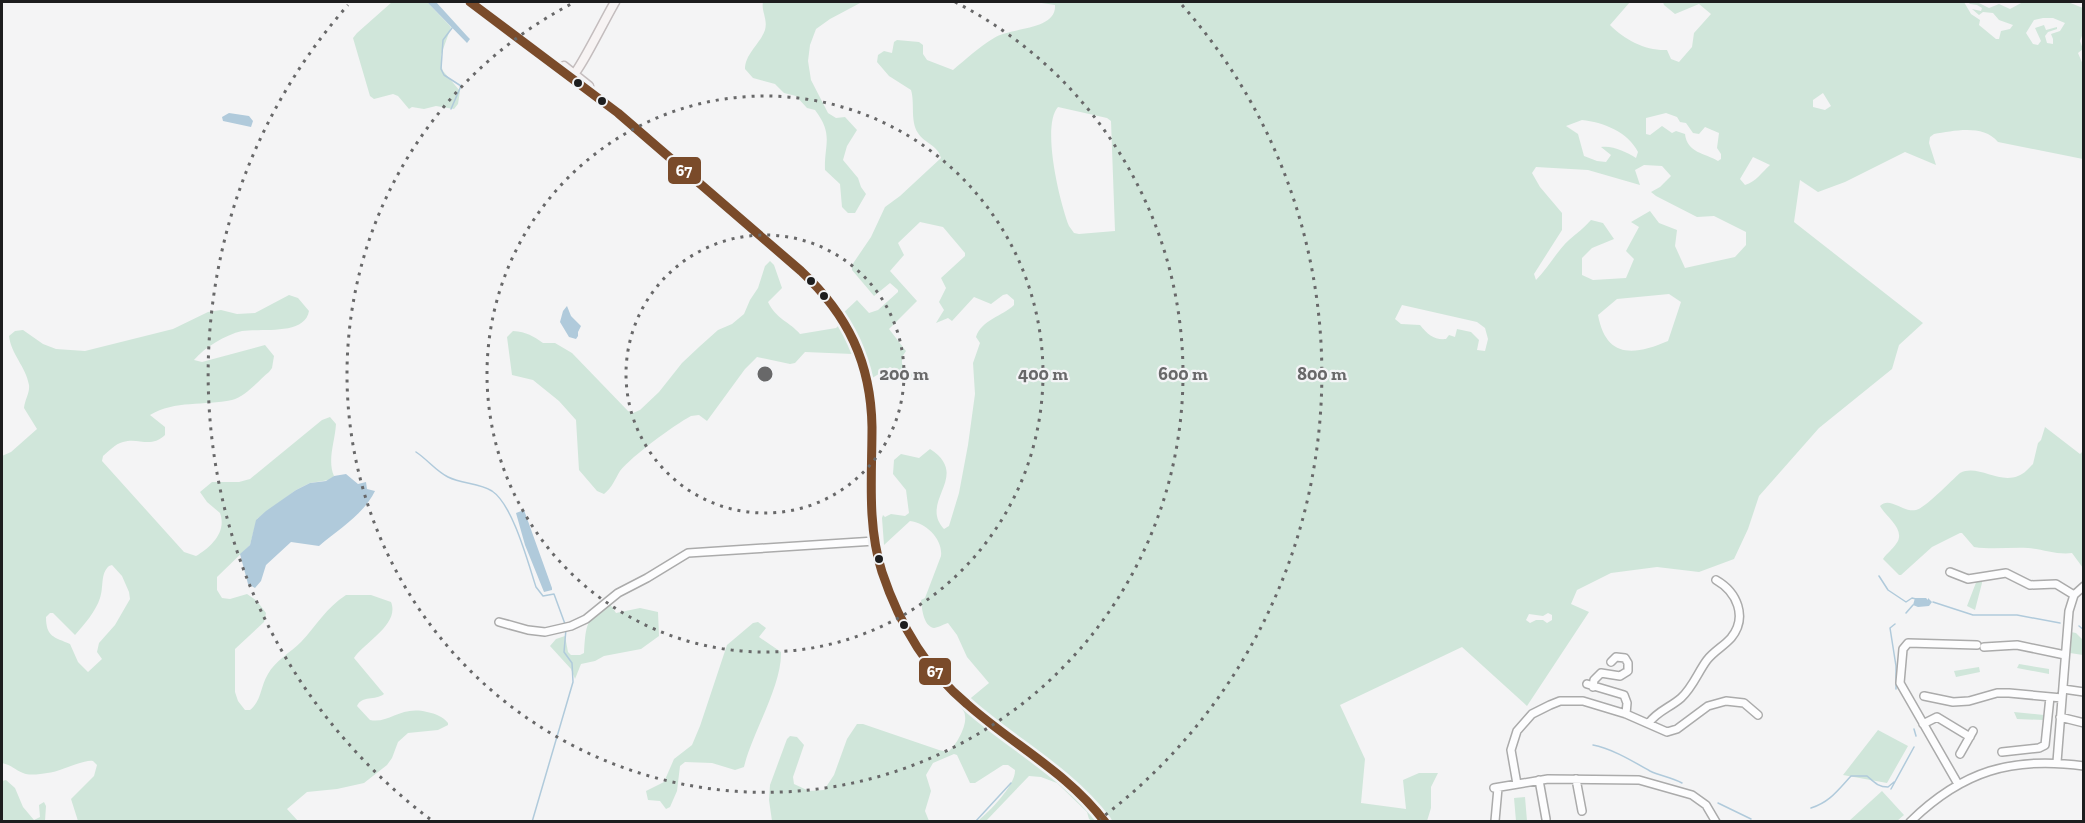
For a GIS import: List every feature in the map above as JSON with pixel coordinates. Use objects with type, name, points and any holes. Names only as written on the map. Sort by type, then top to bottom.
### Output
[{"type":"main road","points":[[470,2],[572,74]]},
{"type":"main road","points":[[478,2],[572,74],[801,271],[828,298],[846,325],[862,360],[870,398],[871,503],[875,541],[881,570],[896,610],[914,643],[953,692],[979,715],[1060,774],[1090,803],[1105,822]]},
{"type":"main road","points":[[572,74],[615,2]]},
{"type":"street","points":[[499,622],[533,631],[552,631],[571,626],[586,619],[618,593],[647,579],[688,554],[875,541]]},
{"type":"street","points":[[1950,572],[1968,579],[2006,573],[2026,584],[2056,584],[2074,595]]},
{"type":"street","points":[[1649,723],[1654,716],[1686,693],[1710,656],[1728,640],[1737,628],[1739,609],[1734,595],[1724,584],[1716,580]]},
{"type":"street","points":[[2057,762],[2069,611],[2074,595],[2084,586]]},
{"type":"street","points":[[1958,784],[1900,683],[1904,646],[1908,643],[2017,645],[2065,655]]},
{"type":"street","points":[[1611,662],[1616,657],[1624,658],[1629,663],[1628,671],[1620,676],[1600,673],[1590,686],[1624,695],[1627,703],[1626,714]]},
{"type":"street","points":[[2062,689],[2084,692]]},
{"type":"street","points":[[1924,696],[1953,702],[1969,701],[1997,693],[2062,698]]},
{"type":"street","points":[[2002,752],[2047,748],[2049,697]]},
{"type":"street","points":[[1517,784],[1512,744],[1518,731],[1532,714],[1550,705],[1570,700],[1583,701],[1626,714],[1664,731],[1674,731],[1703,708],[1726,701],[1744,703],[1758,715]]},
{"type":"street","points":[[1923,724],[1937,717],[1971,735],[1960,754]]},
{"type":"street","points":[[2060,717],[2084,723]]},
{"type":"street","points":[[1914,820],[1932,801],[1958,784],[2002,766],[2057,762],[2084,766]]},
{"type":"street","points":[[1495,822],[1496,788],[1539,780],[1576,779],[1639,780],[1683,792],[1706,805],[1716,822]]},
{"type":"street","points":[[1576,779],[1582,811]]},
{"type":"street","points":[[1539,780],[1546,819]]},
{"type":"green space","points":[[392,2],[427,2],[451,27],[441,55],[441,65],[443,71],[460,91],[458,104],[454,109],[436,106],[409,109],[398,96],[393,94],[374,99],[370,96],[353,38]]},
{"type":"green space","points":[[763,2],[862,2],[816,29],[810,45],[808,61],[811,80],[828,113],[836,118],[845,117],[857,130],[847,146],[843,160],[858,178],[866,194],[855,213],[848,213],[842,207],[840,184],[825,170],[826,133],[815,110],[807,108],[796,96],[784,93],[775,84],[753,78],[745,69],[747,59],[765,30]]},
{"type":"green space","points":[[1035,2],[1630,2],[1610,25],[1636,44],[1651,49],[1667,50],[1671,59],[1679,62],[1692,47],[1694,33],[1711,14],[1699,4],[1675,14],[1663,2],[1964,2],[1971,14],[1980,20],[1979,25],[1999,39],[2001,31],[2010,29],[2013,25],[1999,20],[1993,13],[1983,12],[1979,15],[1972,9],[1981,11],[1982,8],[1968,2],[1977,2],[1989,8],[1999,4],[2010,9],[2023,2],[2068,2],[2083,8],[2083,33],[2080,41],[2083,49],[2078,53],[2084,67],[2083,159],[1998,142],[1992,136],[1976,131],[1959,130],[1934,134],[1930,137],[1929,143],[1936,165],[1905,152],[1845,182],[1818,192],[1800,180],[1794,222],[1923,323],[1899,345],[1892,369],[1819,428],[1759,496],[1748,529],[1734,559],[1699,572],[1657,567],[1611,573],[1577,590],[1571,604],[1589,612],[1527,706],[1462,647],[1340,705],[1365,759],[1361,803],[1406,809],[1403,780],[1419,773],[1438,773],[1431,787],[1431,808],[1427,821],[1092,821],[1087,812],[1057,783],[1041,777],[1029,776],[986,821],[978,821],[1007,790],[1015,770],[1008,765],[1003,765],[975,783],[970,783],[957,755],[954,754],[933,763],[926,775],[931,791],[925,811],[929,821],[772,821],[769,800],[770,785],[790,736],[797,737],[804,745],[793,777],[794,784],[809,791],[824,790],[834,775],[847,739],[857,724],[948,752],[963,730],[965,713],[960,707],[989,683],[967,657],[957,635],[948,623],[934,628],[930,627],[924,616],[921,600],[925,598],[941,556],[936,538],[927,528],[910,521],[884,545],[882,518],[883,515],[885,517],[891,514],[905,516],[909,513],[906,490],[893,474],[894,460],[901,454],[919,458],[930,449],[942,459],[946,469],[946,479],[937,508],[938,519],[944,529],[949,526],[959,493],[968,445],[975,394],[973,363],[980,343],[976,337],[982,326],[1014,305],[1014,300],[1007,294],[991,304],[974,297],[952,321],[948,318],[936,323],[944,310],[939,302],[946,288],[941,278],[965,256],[965,253],[943,227],[920,222],[898,243],[904,255],[890,271],[917,301],[889,329],[906,351],[902,357],[902,364],[913,375],[908,380],[904,380],[896,370],[890,367],[869,380],[862,380],[859,365],[853,354],[805,352],[795,363],[790,364],[757,357],[745,369],[707,421],[699,415],[691,416],[664,433],[620,471],[604,494],[597,491],[579,470],[576,420],[559,401],[533,380],[512,375],[507,337],[513,331],[522,332],[543,343],[555,343],[572,353],[628,411],[633,413],[640,410],[659,392],[682,363],[718,330],[732,324],[744,314],[758,288],[765,266],[770,261],[774,265],[782,288],[768,302],[779,316],[800,334],[836,328],[841,315],[857,300],[869,313],[878,310],[898,290],[890,283],[874,296],[852,270],[852,265],[871,237],[885,207],[941,158],[937,150],[918,133],[913,118],[911,90],[889,76],[877,62],[878,55],[884,51],[892,53],[894,42],[897,40],[919,42],[923,45],[923,54],[927,60],[953,70],[1001,34],[1049,20],[1054,13],[1055,5]],"holes":[[[2053,18],[2065,23],[2060,31],[2051,34],[2053,44],[2047,43],[2045,36],[2057,27],[2046,30],[2044,25],[2035,28],[2041,41],[2038,45],[2033,44],[2026,33],[2034,20]],[[1823,93],[1831,106],[1825,110],[1813,107],[1813,100]],[[1058,107],[1107,118],[1111,121],[1115,231],[1074,233],[1069,226],[1061,200],[1051,130],[1053,117]],[[1666,113],[1686,123],[1693,133],[1699,134],[1705,127],[1719,133],[1717,148],[1721,159],[1718,161],[1697,152],[1689,145],[1685,134],[1676,131],[1672,133],[1662,126],[1650,135],[1646,134],[1646,118]],[[1582,120],[1614,129],[1628,139],[1638,152],[1636,158],[1610,147],[1601,147],[1611,155],[1606,162],[1584,156],[1578,134],[1566,126]],[[1753,157],[1770,165],[1756,179],[1745,185],[1740,179]],[[1644,165],[1662,166],[1671,176],[1651,192],[1697,217],[1714,216],[1746,232],[1746,245],[1735,257],[1685,268],[1675,246],[1677,230],[1659,223],[1650,211],[1631,222],[1639,227],[1626,251],[1634,259],[1626,278],[1593,280],[1582,275],[1582,258],[1592,248],[1614,239],[1603,223],[1591,220],[1565,244],[1536,280],[1534,274],[1562,230],[1562,213],[1540,187],[1532,173],[1536,167],[1588,170],[1640,185],[1635,170]],[[1669,294],[1681,302],[1668,341],[1633,351],[1614,346],[1607,339],[1598,315],[1617,299]],[[1402,305],[1477,322],[1485,328],[1488,339],[1485,351],[1477,350],[1479,340],[1471,332],[1457,329],[1455,337],[1449,335],[1446,339],[1438,339],[1420,325],[1401,324],[1395,319]],[[1548,613],[1552,615],[1552,620],[1547,623],[1543,620],[1530,623],[1526,620],[1529,614],[1543,616]]]},
{"type":"green space","points":[[289,295],[298,298],[309,311],[306,319],[291,328],[242,331],[229,335],[210,346],[194,360],[202,362],[265,345],[274,356],[272,368],[252,388],[232,400],[169,407],[150,415],[165,427],[165,435],[149,442],[120,443],[103,456],[102,461],[184,552],[196,556],[216,538],[222,520],[220,513],[207,502],[200,492],[212,482],[239,482],[250,479],[322,420],[330,417],[336,424],[331,457],[334,476],[329,480],[310,483],[296,490],[257,519],[250,545],[217,577],[217,590],[222,598],[230,599],[247,594],[257,601],[266,613],[264,622],[235,649],[235,692],[238,701],[245,710],[250,710],[254,706],[271,669],[301,642],[339,600],[346,595],[371,595],[391,602],[391,618],[354,658],[384,694],[362,700],[357,706],[370,720],[377,721],[418,710],[439,716],[448,725],[438,730],[408,733],[398,742],[387,765],[364,783],[307,792],[287,809],[298,821],[78,821],[71,799],[94,776],[97,765],[93,761],[32,775],[2,763],[2,456],[11,452],[37,429],[24,408],[29,385],[9,336],[15,331],[23,330],[43,344],[56,349],[85,351],[173,329],[208,312],[221,310],[237,314],[255,313]],"holes":[[[112,565],[122,576],[130,599],[115,625],[99,643],[97,652],[102,659],[88,672],[78,662],[70,644],[55,638],[49,632],[46,617],[53,613],[75,635],[98,603],[106,569]]]},
{"type":"green space","points":[[2045,427],[2080,454],[2083,451],[2083,568],[2072,553],[2028,548],[1974,547],[1962,533],[1932,547],[1901,575],[1883,559],[1896,544],[1899,534],[1880,506],[1888,503],[1916,510],[1931,500],[1960,473],[1967,471],[2003,478],[2020,475],[2033,464]]},
{"type":"green space","points":[[1982,579],[1975,610],[1967,606],[1977,580]]},
{"type":"green space","points":[[608,601],[616,613],[640,608],[658,612],[659,636],[641,649],[604,656],[581,664],[575,679],[571,669],[550,646],[556,639],[565,636],[568,652],[571,655],[584,653],[588,623]]},
{"type":"green space","points":[[758,622],[766,628],[759,637],[781,652],[780,665],[777,680],[744,767],[735,770],[712,763],[685,762],[680,766],[677,791],[670,807],[666,809],[660,801],[648,800],[646,791],[664,782],[674,759],[692,745],[727,645],[753,623]]},
{"type":"green space","points":[[2071,632],[2076,633],[2083,640],[2083,655],[2070,653]]},
{"type":"green space","points":[[2019,664],[2049,669],[2049,674],[2017,668]]},
{"type":"green space","points":[[1979,667],[1980,672],[1956,677],[1954,671]]},
{"type":"green space","points":[[2014,712],[2044,715],[2044,720],[2017,719]]},
{"type":"green space","points":[[1878,730],[1908,746],[1887,783],[1843,775]]},
{"type":"green space","points":[[6,780],[15,788],[23,807],[34,820],[40,817],[39,805],[44,802],[45,821],[2,821],[2,781]]},
{"type":"green space","points":[[1882,791],[1904,815],[1897,821],[1849,821]]},
{"type":"green space","points":[[1525,797],[1527,821],[1516,821],[1514,798]]},
{"type":"water","points":[[427,2],[436,2],[470,39],[467,43]]},
{"type":"water","points":[[229,113],[249,116],[253,121],[251,127],[223,121],[222,117]]},
{"type":"water","points":[[567,306],[571,316],[581,326],[576,339],[569,337],[560,322]]},
{"type":"water","points":[[346,474],[358,484],[366,482],[367,489],[375,491],[364,507],[319,546],[291,542],[266,565],[261,581],[255,588],[248,584],[240,554],[250,545],[256,520],[296,490],[310,483],[326,481],[334,476]]},
{"type":"water","points":[[524,510],[552,590],[544,592],[525,545],[516,513]]},
{"type":"water","points":[[1915,598],[1928,600],[1928,598],[1932,602],[1929,606],[1918,607],[1913,605]]},
{"type":"waterway","points":[[451,109],[461,86],[444,75],[441,69],[443,40],[452,28]]},
{"type":"waterway","points":[[416,452],[448,477],[487,488],[500,498],[519,535],[536,587],[543,596],[554,594],[565,624]]},
{"type":"waterway","points":[[1879,576],[1888,590],[1906,602],[1912,598],[1916,599]]},
{"type":"waterway","points":[[1933,602],[1973,615],[2017,615],[2060,623]]},
{"type":"waterway","points":[[1906,613],[1913,605]]},
{"type":"waterway","points":[[1895,624],[1890,628],[1896,666],[1896,689]]},
{"type":"waterway","points":[[2079,626],[2084,630]]},
{"type":"waterway","points":[[532,822],[573,682],[572,663],[564,652],[566,629]]},
{"type":"waterway","points":[[1914,729],[1916,736]]},
{"type":"waterway","points":[[1593,745],[1615,752],[1650,771],[1682,783]]},
{"type":"waterway","points":[[1891,789],[1914,747]]},
{"type":"waterway","points":[[1811,808],[1829,799],[1851,776],[1867,776],[1876,784],[1885,787],[1894,782]]},
{"type":"waterway","points":[[975,822],[1011,783]]},
{"type":"waterway","points":[[1718,803],[1751,819]]},
{"type":"transit line","name":"67","points":[[470,2],[618,113],[801,271],[832,305],[854,342],[867,382],[871,404],[871,500],[874,536],[882,572],[905,627],[926,660],[952,690],[985,719],[1074,788],[1105,822]]}]
